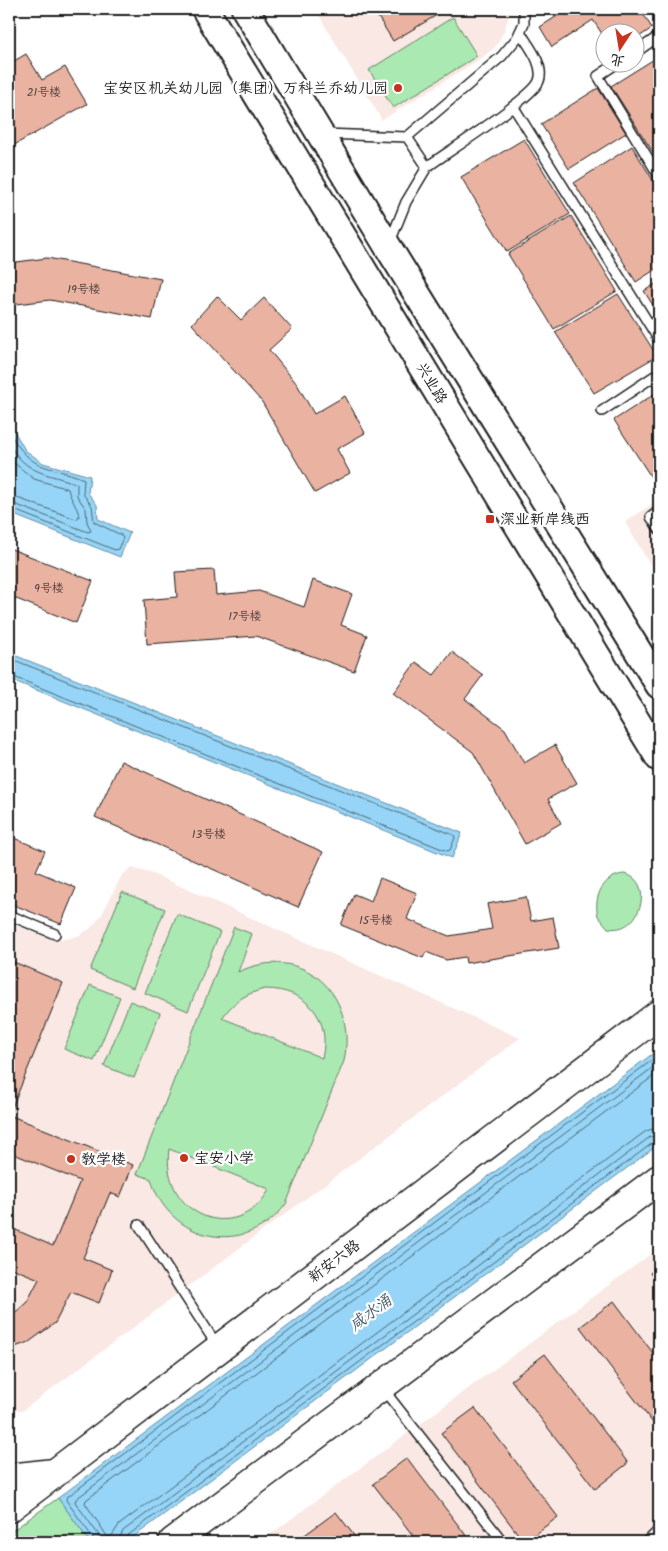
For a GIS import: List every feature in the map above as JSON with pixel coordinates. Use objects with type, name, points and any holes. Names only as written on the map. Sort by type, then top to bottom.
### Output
[{"type":"main road","name":"兴业路","points":[[206,9],[659,758]]},
{"type":"main road","points":[[245,9],[388,247],[659,685]]},
{"type":"main road","points":[[383,302],[393,308],[404,306],[412,298],[412,284]]},
{"type":"main road","name":"新安六路","points":[[9,1508],[659,1014]]},
{"type":"main road","points":[[173,1542],[659,1179]]},
{"type":"main road","points":[[9,1478],[56,1472]]},
{"type":"lane","points":[[321,134],[406,137],[502,56],[520,32],[524,23],[524,9]]},
{"type":"lane","points":[[388,247],[406,202],[426,167],[513,106],[536,87],[540,80],[538,62],[520,32]]},
{"type":"lane","points":[[646,45],[659,36]]},
{"type":"lane","points":[[604,72],[598,76],[659,176]]},
{"type":"lane","points":[[513,106],[659,340]]},
{"type":"lane","points":[[406,137],[426,167]]},
{"type":"lane","points":[[602,411],[659,373]]},
{"type":"lane","points":[[659,512],[651,517],[659,529]]},
{"type":"lane","points":[[9,916],[55,934]]},
{"type":"lane","points":[[139,1225],[220,1349]]},
{"type":"lane","points":[[382,1386],[503,1542]]},
{"type":"lane","points":[[647,1542],[659,1530]]},
{"type":"shaded area","name":"宝安区机关幼儿园（集团）万科兰乔幼儿园","points":[[315,9],[509,9],[510,12],[504,31],[496,46],[483,57],[382,120]]},
{"type":"shaded area","points":[[659,500],[659,580],[625,522]]},
{"type":"shaded area","name":"宝安小学","points":[[132,868],[153,874],[520,1038],[22,1411],[9,1408],[9,923],[51,939],[67,939],[80,935],[91,928],[101,916],[122,875]]},
{"type":"shaded area","points":[[659,1248],[659,1542],[260,1542]]},
{"type":"green space","points":[[453,17],[477,56],[393,108],[369,70]]},
{"type":"green space","points":[[624,874],[634,878],[639,886],[642,895],[640,906],[636,915],[629,923],[620,928],[608,928],[598,916],[598,895],[605,883]]},
{"type":"green space","points":[[122,892],[165,909],[133,988],[90,970]]},
{"type":"green space","points":[[177,914],[220,932],[188,1011],[145,993]]},
{"type":"green space","points":[[234,927],[252,934],[238,972],[262,964],[284,964],[303,969],[320,980],[333,995],[342,1014],[346,1036],[344,1061],[286,1204],[269,1221],[251,1232],[230,1236],[210,1235],[191,1229],[174,1217],[160,1200],[151,1179],[137,1174]],"holes":[[[265,989],[280,990],[293,994],[313,1008],[323,1030],[322,1058],[222,1018],[241,999]],[[169,1149],[269,1189],[269,1190],[255,1207],[238,1217],[220,1219],[203,1216],[188,1206],[176,1191],[169,1172]]]},
{"type":"green space","points":[[90,985],[120,997],[94,1061],[64,1049]]},
{"type":"green space","points":[[130,1001],[160,1013],[134,1078],[104,1066]]},
{"type":"green space","points":[[58,1498],[90,1542],[9,1542],[9,1533]]},
{"type":"water","points":[[9,422],[25,450],[43,463],[90,476],[88,493],[97,505],[98,519],[130,533],[120,557],[9,513]]},
{"type":"water","points":[[9,653],[462,833],[452,858],[9,679]]},
{"type":"water","name":"咸水涌","points":[[659,1049],[659,1144],[127,1542],[90,1542],[58,1498]]},
{"type":"building","points":[[373,9],[447,9],[393,41]]},
{"type":"building","points":[[568,9],[640,9],[652,28],[646,32],[646,22],[596,22],[596,25],[593,20],[552,47],[540,27]]},
{"type":"building","points":[[26,54],[42,80],[65,67],[87,104],[9,148],[9,64]]},
{"type":"building","points":[[659,56],[659,162],[611,86],[633,72],[646,72],[646,64]]},
{"type":"building","points":[[598,88],[626,133],[569,169],[541,124]]},
{"type":"building","points":[[524,139],[570,214],[507,252],[461,177]]},
{"type":"building","points":[[632,146],[659,190],[659,267],[636,282],[574,183]]},
{"type":"building","points":[[571,216],[617,291],[554,329],[508,254]]},
{"type":"building","points":[[47,258],[161,279],[152,319],[50,300],[9,305],[9,263]]},
{"type":"building","points":[[659,282],[659,315],[644,291]]},
{"type":"building","points":[[618,294],[657,356],[594,393],[555,332]]},
{"type":"building","points":[[217,296],[241,320],[264,298],[292,329],[269,350],[297,384],[314,414],[345,396],[365,433],[337,449],[350,473],[315,493],[262,402],[192,324]]},
{"type":"building","points":[[659,391],[659,472],[651,477],[614,420]]},
{"type":"building","points":[[9,548],[93,581],[76,623],[9,596]]},
{"type":"building","points":[[214,570],[216,595],[259,591],[304,607],[313,580],[352,594],[341,625],[367,635],[354,671],[256,636],[147,644],[144,600],[177,597],[175,572]]},
{"type":"building","points":[[452,652],[483,675],[465,699],[505,729],[524,763],[555,745],[577,783],[548,799],[561,823],[525,844],[473,752],[393,693],[416,662],[434,675]]},
{"type":"building","points":[[121,761],[323,852],[298,907],[95,817]]},
{"type":"building","points":[[9,836],[45,851],[36,871],[76,888],[61,924],[9,903]]},
{"type":"building","points":[[380,878],[417,893],[407,919],[449,936],[492,929],[487,904],[526,897],[531,921],[553,917],[559,948],[466,963],[465,957],[446,960],[426,952],[423,958],[341,925],[354,894],[371,901]]},
{"type":"building","points":[[9,960],[63,983],[9,1115]]},
{"type":"building","name":"教学楼","points":[[9,1115],[133,1165],[120,1197],[110,1193],[83,1258],[112,1270],[99,1303],[71,1292],[55,1323],[29,1342],[9,1349],[9,1315],[27,1302],[39,1279],[9,1267],[9,1227],[53,1246],[80,1181],[9,1152]]},
{"type":"building","points":[[659,1266],[659,1285],[650,1273]]},
{"type":"building","points":[[614,1301],[659,1361],[659,1431],[580,1327]]},
{"type":"building","points":[[545,1354],[628,1463],[595,1489],[511,1380]]},
{"type":"building","points":[[475,1408],[558,1517],[524,1542],[441,1433]]},
{"type":"building","points":[[407,1458],[471,1542],[418,1542],[373,1484]]},
{"type":"building","points":[[336,1512],[359,1542],[306,1542],[302,1537]]},
{"type":"place","name":"宝安区机关幼儿园（集团）万科兰乔幼儿园","points":[[398,88]]},
{"type":"place","name":"深业新岸线西","points":[[490,519]]},
{"type":"place","name":"宝安小学","points":[[184,1158]]},
{"type":"place","name":"教学楼","points":[[71,1159]]}]
